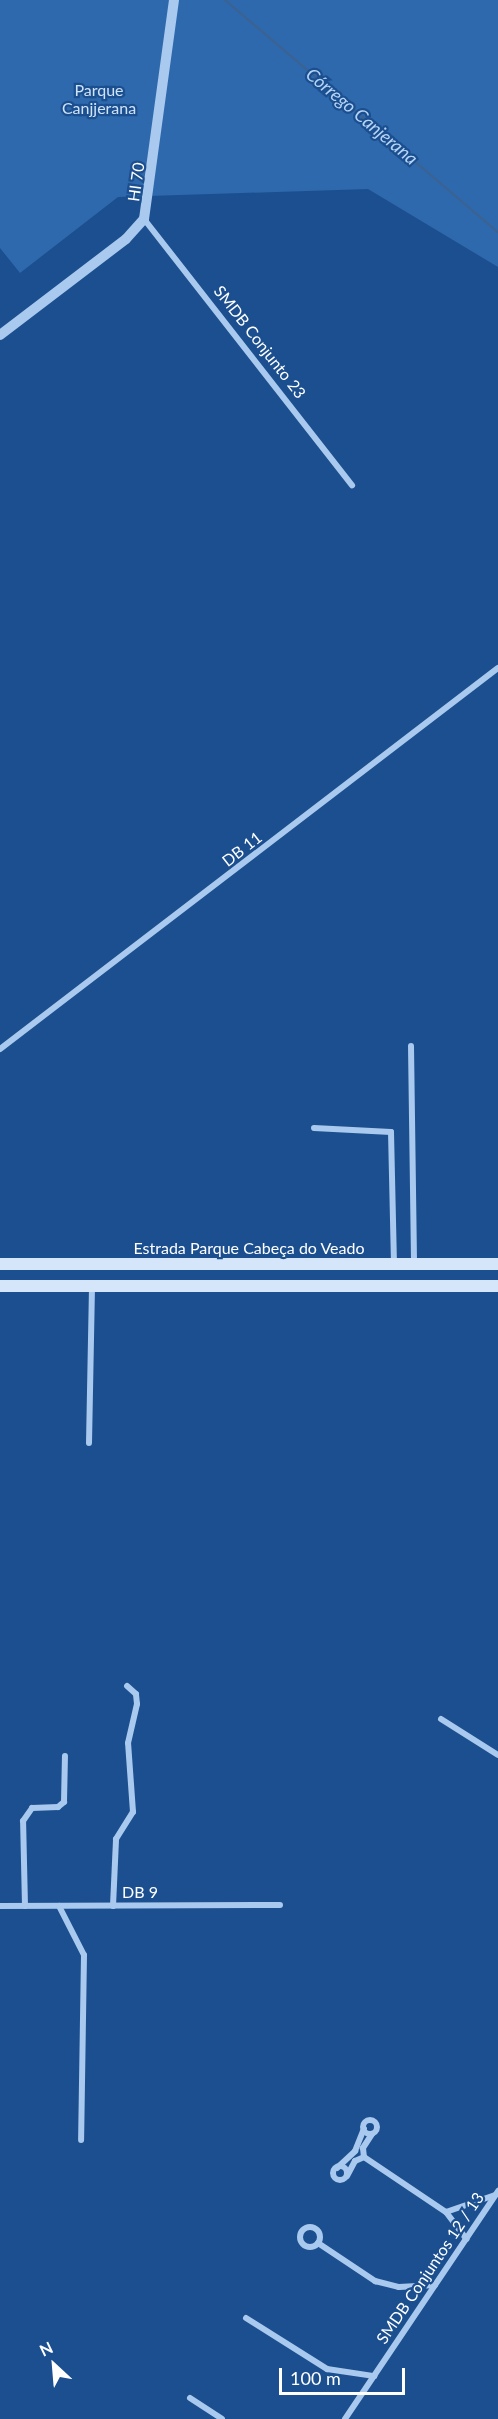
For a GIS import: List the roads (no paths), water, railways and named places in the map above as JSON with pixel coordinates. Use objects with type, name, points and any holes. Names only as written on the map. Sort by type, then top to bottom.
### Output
[{"type":"main road","name":"Estrada Parque Cabeça do Veado","points":[[0,1264],[498,1264]]},
{"type":"main road","points":[[0,1286],[498,1286]]},
{"type":"street","name":"HI 70","points":[[0,335],[126,239],[144,219],[174,0]]},
{"type":"street","name":"SMDB Conjunto 23","points":[[144,219],[352,485]]},
{"type":"street","name":"DB 11","points":[[0,1049],[498,668]]},
{"type":"street","points":[[411,1046],[414,1264]]},
{"type":"street","points":[[314,1128],[391,1132],[394,1264]]},
{"type":"street","points":[[89,1443],[92,1286]]},
{"type":"street","points":[[113,1905],[116,1839],[133,1812],[128,1743],[137,1699],[127,1686]]},
{"type":"street","points":[[441,1719],[498,1755]]},
{"type":"street","points":[[25,1906],[23,1821],[32,1808],[58,1807],[64,1802],[65,1756]]},
{"type":"street","name":"DB 9","points":[[0,1906],[280,1905]]},
{"type":"street","points":[[59,1906],[84,1955],[81,2140]]},
{"type":"street","points":[[364,2157],[355,2161],[346,2176],[336,2179],[334,2172],[355,2151],[367,2122],[373,2122],[377,2129],[363,2148],[364,2157],[446,2212],[465,2240]]},
{"type":"street","points":[[364,2129],[372,2134]]},
{"type":"street","points":[[337,2168],[345,2169],[346,2176]]},
{"type":"street","points":[[446,2212],[497,2193]]},
{"type":"street","name":"SMDB Conjuntos 12 / 13","points":[[345,2419],[497,2193]]},
{"type":"street","points":[[318,2243],[375,2280],[399,2287],[435,2285]]},
{"type":"street","points":[[246,2318],[327,2369],[374,2376]]},
{"type":"street","points":[[190,2398],[222,2419]]},
{"type":"waterway","name":"Córrego Canjerana","points":[[225,0],[498,232]]},
{"type":"park label","name":"Parque Canjjerana","points":[[99,99]]}]
